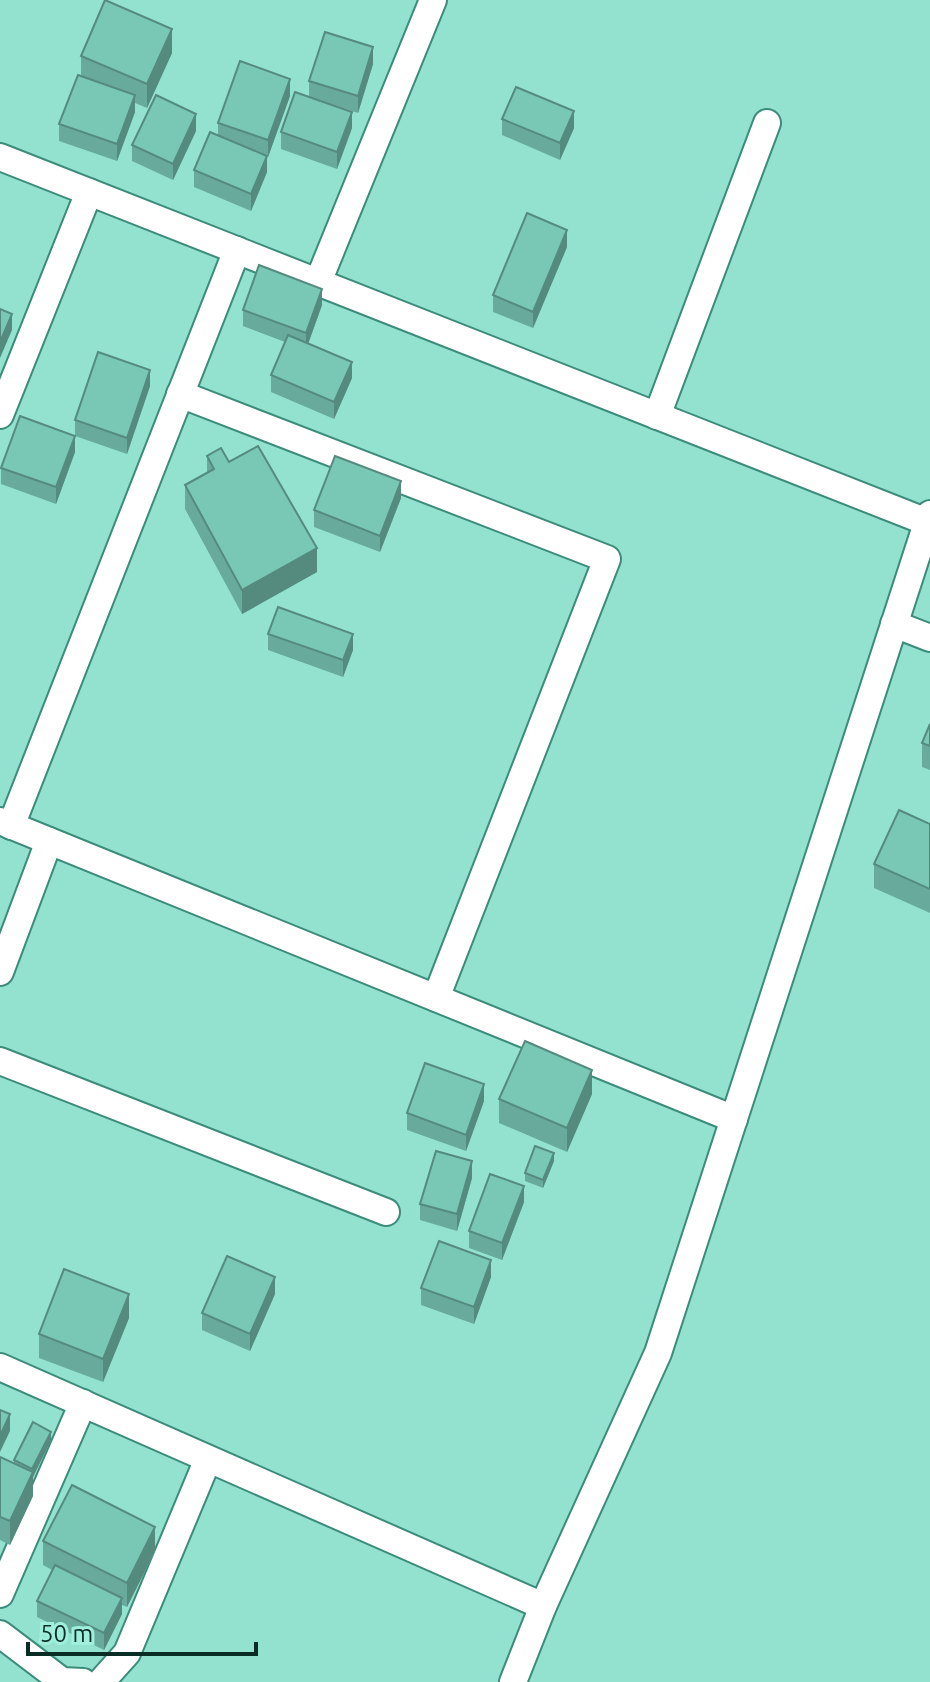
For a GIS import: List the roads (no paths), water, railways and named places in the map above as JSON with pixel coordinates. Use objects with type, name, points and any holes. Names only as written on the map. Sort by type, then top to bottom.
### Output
[{"type":"street","points":[[318,282],[433,0]]},
{"type":"street","points":[[657,416],[767,123]]},
{"type":"street","points":[[0,157],[657,416],[928,518],[658,1353],[543,1606],[513,1682]]},
{"type":"street","points":[[0,415],[89,192]]},
{"type":"street","points":[[237,250],[6,824],[734,1119]]},
{"type":"street","points":[[180,394],[607,559],[436,998]]},
{"type":"street","points":[[894,624],[930,638]]},
{"type":"street","points":[[0,972],[49,841]]},
{"type":"street","points":[[0,1061],[386,1212]]},
{"type":"street","points":[[0,1367],[543,1606]]},
{"type":"street","points":[[0,1594],[83,1403]]},
{"type":"street","points":[[101,1682],[127,1653],[208,1459]]},
{"type":"street","points":[[0,1634],[62,1681],[83,1682]]}]
